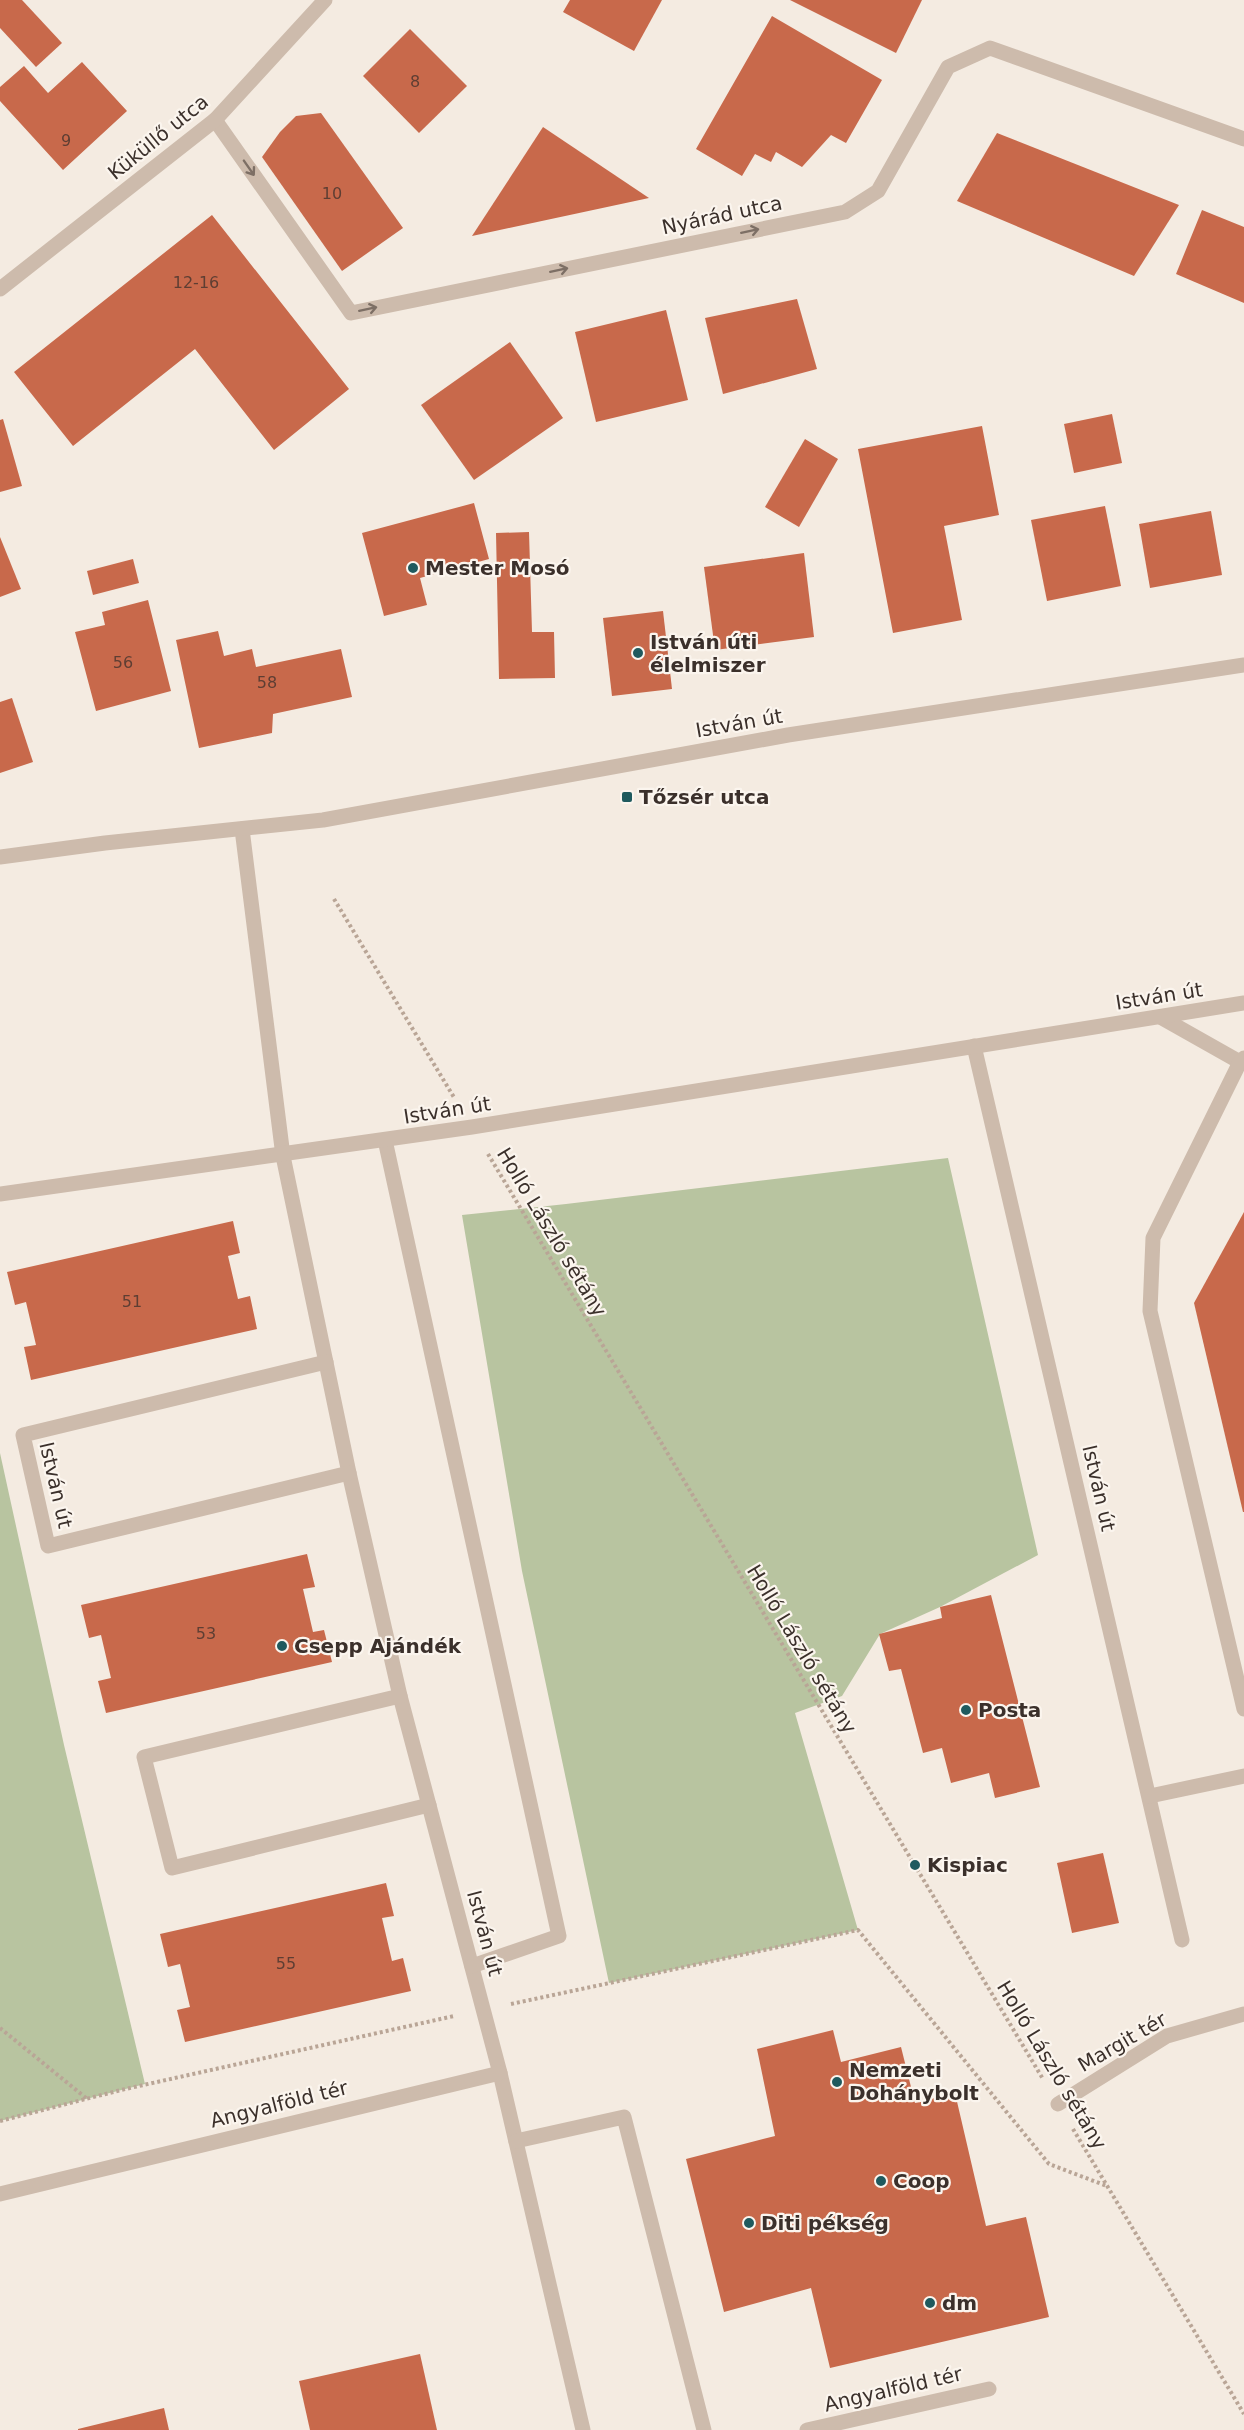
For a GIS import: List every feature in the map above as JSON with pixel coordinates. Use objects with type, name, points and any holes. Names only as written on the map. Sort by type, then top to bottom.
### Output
[{"type":"street","name":"Küküllő utca","points":[[0,289],[215,120],[325,0]]},
{"type":"street","name":"Nyárád utca","points":[[215,120],[351,313],[845,212],[878,191],[948,67],[990,48],[1244,139]]},
{"type":"street","name":"István út","points":[[0,857],[105,843],[323,820],[788,735],[1244,665]]},
{"type":"street","name":"István út","points":[[242,829],[283,1156],[349,1473],[400,1696],[500,2073]]},
{"type":"street","name":"István út","points":[[0,1194],[156,1171],[283,1156],[472,1127],[1162,1018],[1244,1003]]},
{"type":"street","points":[[1162,1018],[1242,1060],[1153,1238],[1150,1311],[1244,1709]]},
{"type":"street","name":"István út","points":[[974,1046],[1182,1940]]},
{"type":"street","points":[[385,1140],[560,1936],[472,1966]]},
{"type":"street","name":"István út","points":[[326,1362],[23,1435],[48,1546],[349,1473]]},
{"type":"street","points":[[400,1696],[144,1757],[172,1868],[429,1805]]},
{"type":"street","points":[[1150,1796],[1244,1776]]},
{"type":"street","name":"Margit tér","points":[[1058,2104],[1167,2036],[1244,2014]]},
{"type":"street","points":[[500,2073],[583,2430]]},
{"type":"street","name":"Angyalföld tér","points":[[0,2194],[500,2073]]},
{"type":"street","points":[[516,2141],[624,2117],[704,2430]]},
{"type":"street","name":"Angyalföld tér","points":[[807,2430],[989,2390]]},
{"type":"path","name":"Holló László sétány","points":[[334,899],[1244,2414]]},
{"type":"path","points":[[0,2121],[86,2098],[484,2009],[858,1930],[1049,2164],[1107,2187]]},
{"type":"path","points":[[0,2028],[86,2098]]},
{"type":"green space","points":[[948,1158],[1038,1555],[940,1607],[880,1634],[842,1696],[795,1713],[858,1930],[609,1983],[522,1571],[462,1215]]},
{"type":"green space","points":[[0,1453],[64,1745],[145,2084],[0,2121]]},
{"type":"building","points":[[0,0],[22,0],[62,43],[36,67],[0,28]]},
{"type":"building","points":[[570,0],[662,0],[634,51],[563,12]]},
{"type":"building","points":[[790,0],[922,0],[896,53]]},
{"type":"building","points":[[772,16],[882,80],[846,143],[831,135],[802,167],[776,152],[771,162],[755,154],[742,176],[696,149]]},
{"type":"building","points":[[410,29],[467,86],[419,133],[363,76]]},
{"type":"building","points":[[82,62],[127,111],[63,170],[0,101],[0,87],[24,66],[48,93]]},
{"type":"building","points":[[321,113],[403,228],[342,271],[262,157],[280,132],[296,116]]},
{"type":"building","points":[[543,127],[649,198],[472,236]]},
{"type":"building","points":[[997,133],[1179,205],[1134,276],[957,201]]},
{"type":"building","points":[[1202,210],[1244,227],[1244,303],[1176,274]]},
{"type":"building","points":[[212,215],[349,389],[274,450],[195,349],[73,446],[14,372]]},
{"type":"building","points":[[797,299],[817,369],[723,394],[705,318]]},
{"type":"building","points":[[666,310],[688,400],[596,422],[575,332]]},
{"type":"building","points":[[510,342],[563,418],[474,480],[421,405]]},
{"type":"building","points":[[1112,414],[1122,463],[1074,473],[1064,424]]},
{"type":"building","points":[[3,419],[22,486],[0,492],[0,420]]},
{"type":"building","points":[[982,426],[999,515],[944,526],[962,620],[893,633],[858,449]]},
{"type":"building","points":[[805,439],[838,459],[799,527],[765,507]]},
{"type":"building","name":"Mester Mosó","points":[[474,503],[489,559],[420,578],[427,605],[384,616],[362,533]]},
{"type":"building","points":[[1105,506],[1121,586],[1047,601],[1031,520]]},
{"type":"building","points":[[1211,511],[1222,575],[1150,588],[1139,524]]},
{"type":"building","points":[[529,532],[532,632],[554,632],[555,678],[499,679],[496,533]]},
{"type":"building","points":[[0,537],[21,589],[0,597]]},
{"type":"building","points":[[804,553],[814,637],[715,650],[704,567]]},
{"type":"building","points":[[133,559],[139,583],[93,595],[87,571]]},
{"type":"building","points":[[148,600],[171,691],[96,711],[75,632],[105,625],[102,612]]},
{"type":"building","name":"István úti élelmiszer","points":[[663,611],[672,689],[612,696],[603,618]]},
{"type":"building","points":[[218,631],[224,656],[252,649],[256,667],[341,649],[352,697],[273,714],[272,733],[199,748],[176,640]]},
{"type":"building","points":[[12,698],[33,762],[0,773],[0,702]]},
{"type":"building","points":[[1244,1212],[1244,1512],[1243,1512],[1194,1303]]},
{"type":"building","points":[[233,1221],[240,1253],[228,1256],[238,1299],[250,1296],[257,1329],[31,1380],[24,1347],[36,1345],[26,1302],[15,1305],[7,1272]]},
{"type":"building","points":[[307,1554],[315,1587],[303,1589],[313,1632],[324,1630],[332,1662],[106,1713],[98,1681],[111,1678],[101,1635],[89,1638],[81,1605]]},
{"type":"building","name":"Posta","points":[[991,1595],[1040,1787],[995,1798],[989,1773],[951,1783],[942,1748],[923,1753],[901,1669],[889,1671],[879,1634],[942,1618],[940,1607]]},
{"type":"building","points":[[1103,1853],[1119,1923],[1072,1933],[1057,1863]]},
{"type":"building","points":[[386,1883],[394,1916],[382,1918],[392,1961],[403,1958],[411,1991],[185,2042],[177,2010],[190,2007],[180,1964],[168,1967],[160,1934]]},
{"type":"building","points":[[833,2030],[841,2062],[901,2047],[915,2103],[955,2093],[986,2226],[1026,2217],[1049,2317],[830,2368],[811,2288],[724,2312],[686,2159],[775,2136],[757,2049]]},
{"type":"building","points":[[420,2354],[437,2430],[310,2430],[299,2381]]},
{"type":"building","points":[[164,2408],[169,2430],[78,2430],[78,2429]]},
{"type":"place","name":"Mester Mosó","points":[[413,568]]},
{"type":"place","name":"István úti élelmiszer","points":[[638,653]]},
{"type":"place","name":"Tőzsér utca","points":[[627,797]]},
{"type":"place","name":"Csepp Ajándék","points":[[282,1646]]},
{"type":"place","name":"Posta","points":[[966,1710]]},
{"type":"place","name":"Kispiac","points":[[915,1865]]},
{"type":"place","name":"Nemzeti Dohánybolt","points":[[837,2082]]},
{"type":"place","name":"Coop","points":[[881,2181]]},
{"type":"place","name":"Diti pékség","points":[[749,2223]]},
{"type":"place","name":"dm","points":[[930,2303]]}]
